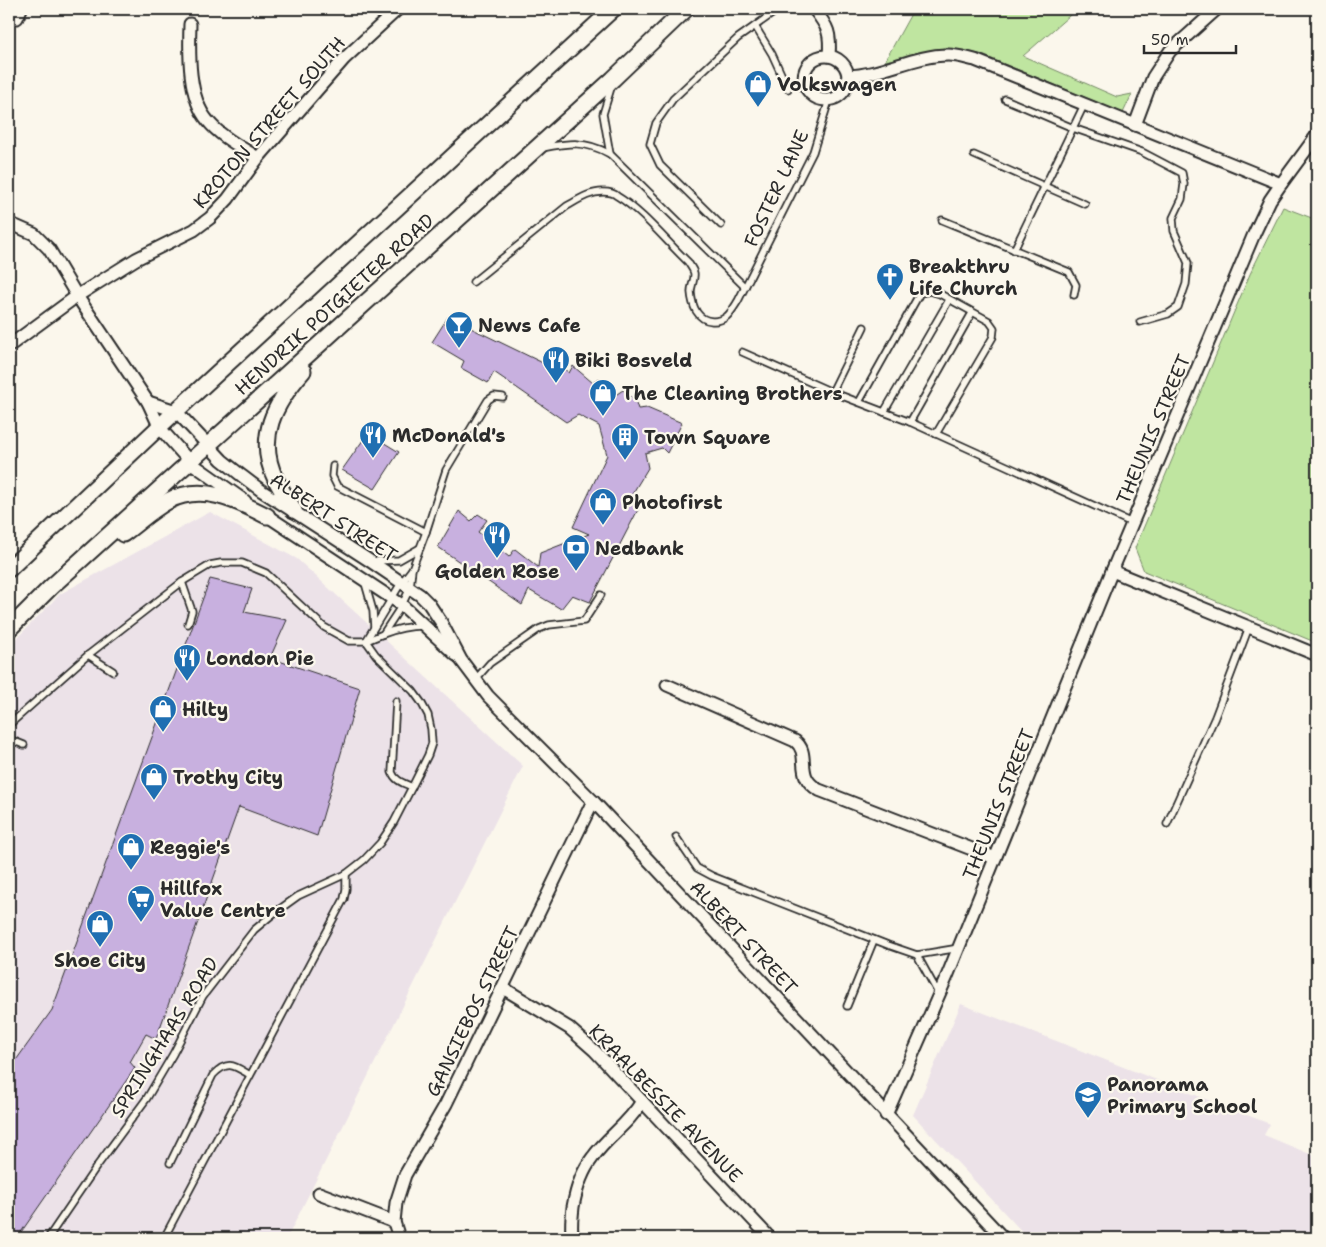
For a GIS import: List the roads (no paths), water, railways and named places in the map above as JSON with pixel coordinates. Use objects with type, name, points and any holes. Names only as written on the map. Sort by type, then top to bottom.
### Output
[{"type":"main road","name":"HENDRIK POTGIETER ROAD","points":[[9,569],[176,411],[613,9]]},
{"type":"main road","name":"HENDRIK POTGIETER ROAD","points":[[9,629],[51,587],[353,316],[613,79],[686,9]]},
{"type":"main road","points":[[294,510],[271,468],[266,446],[269,427],[274,412],[286,392],[353,316]]},
{"type":"main road","points":[[51,587],[167,502],[178,496],[196,492],[215,494],[267,516]]},
{"type":"street","name":"KROTON STREET SOUTH","points":[[9,346],[77,296],[136,259],[194,230],[210,218],[228,199],[258,158],[344,59],[398,9]]},
{"type":"street","points":[[814,9],[830,34],[829,56]]},
{"type":"street","points":[[1135,124],[1153,77],[1170,51],[1217,9]]},
{"type":"street","points":[[190,24],[189,49],[199,107],[208,122],[224,136],[258,158]]},
{"type":"street","points":[[829,56],[842,63],[848,76],[845,89],[836,98],[822,100],[810,94],[804,81],[804,75],[810,62],[816,58],[829,56]]},
{"type":"street","points":[[848,76],[868,74],[936,56],[960,56],[1135,124],[1281,184]]},
{"type":"street","name":"THEUNIS STREET","points":[[886,1115],[959,948],[1112,571],[1254,234],[1270,200],[1317,135]]},
{"type":"street","name":"ALBERT STREET","points":[[9,223],[34,234],[49,249],[77,296],[148,402],[160,428],[190,462],[267,516],[402,605],[461,660]]},
{"type":"street","points":[[148,402],[176,411]]},
{"type":"street","name":"ALBERT STREET","points":[[176,411],[222,460],[242,476],[370,561],[429,604],[461,660],[475,680],[501,709],[593,801],[1003,1238]]},
{"type":"street","points":[[1112,571],[1317,655]]},
{"type":"street","points":[[667,685],[795,741],[801,747],[806,779],[819,790],[995,858]]},
{"type":"street","name":"GANSIEBOS STREET","points":[[399,1238],[394,1222],[396,1203],[405,1175],[446,1104],[593,801]]},
{"type":"street","name":"KRAALBESSIE AVENUE","points":[[503,988],[570,1028],[595,1051],[770,1238]]},
{"type":"street","points":[[573,1238],[571,1220],[575,1196],[582,1177],[593,1157],[634,1116],[642,1101]]},
{"type":"street","points":[[320,1193],[394,1222]]},
{"type":"lane","points":[[721,225],[660,165],[650,144],[656,124],[673,99],[738,38],[779,9]]},
{"type":"lane","points":[[754,26],[772,54],[788,89]]},
{"type":"lane","points":[[610,154],[603,114],[613,79]]},
{"type":"lane","points":[[1005,99],[1073,128],[1142,152],[1182,173],[1184,184],[1182,199],[1173,218],[1174,231],[1188,263],[1186,284],[1178,307],[1163,316],[1140,322]]},
{"type":"lane","name":"FOSTER LANE","points":[[473,282],[567,206],[583,197],[605,192],[616,195],[636,211],[688,262],[694,271],[691,291],[695,312],[704,319],[712,321],[722,320],[729,316],[738,301],[813,152],[829,100]]},
{"type":"lane","points":[[1014,250],[1084,105]]},
{"type":"lane","points":[[533,150],[563,144],[582,143],[597,146],[610,154],[745,287]]},
{"type":"lane","points":[[974,155],[1086,204]]},
{"type":"lane","points":[[942,220],[1069,272],[1076,285],[1074,295]]},
{"type":"lane","points":[[859,402],[920,293],[930,291],[940,294],[989,321],[994,328],[993,336],[936,434]]},
{"type":"lane","points":[[884,412],[949,300]]},
{"type":"lane","points":[[910,422],[972,312]]},
{"type":"lane","points":[[832,392],[864,326]]},
{"type":"lane","points":[[742,352],[832,392],[910,422],[1132,524]]},
{"type":"lane","points":[[383,634],[402,605],[405,586],[421,548],[443,478],[450,462],[488,400],[494,396],[503,397]]},
{"type":"lane","points":[[333,466],[332,476],[338,486],[426,532]]},
{"type":"lane","points":[[370,561],[399,560],[421,548]]},
{"type":"lane","points":[[9,725],[88,655],[182,582],[210,565],[242,563],[266,573],[324,627],[337,636],[349,641],[366,641],[396,629],[424,626]]},
{"type":"lane","points":[[366,641],[392,598],[405,586],[412,570]]},
{"type":"lane","points":[[364,581],[370,596],[374,627]]},
{"type":"lane","points":[[182,582],[192,611],[188,624]]},
{"type":"lane","points":[[475,680],[490,662],[538,629],[549,625],[584,621],[601,595]]},
{"type":"lane","points":[[1167,824],[1215,717],[1249,627]]},
{"type":"lane","name":"SPRINGHAAS ROAD","points":[[48,1238],[146,1098],[173,1054],[203,996],[254,930],[272,914],[298,896],[346,874],[364,860],[380,843],[412,787],[432,743],[428,715],[417,696],[376,655],[366,641]]},
{"type":"lane","points":[[88,655],[113,671]]},
{"type":"lane","points":[[396,701],[392,772],[397,780],[412,787]]},
{"type":"lane","points":[[9,739],[24,745]]},
{"type":"lane","points":[[676,837],[697,868],[704,872],[874,940],[917,955],[959,948]]},
{"type":"lane","points":[[164,1238],[344,899],[346,874]]},
{"type":"lane","points":[[847,1006],[874,940]]},
{"type":"lane","points":[[917,955],[939,994]]},
{"type":"lane","points":[[170,1163],[213,1075],[220,1068],[227,1065],[235,1066],[250,1075]]},
{"type":"place","name":"Volkswagen","points":[[758,108]]},
{"type":"place","name":"Breakthru Life Church","points":[[890,301]]},
{"type":"place","name":"News Cafe","points":[[459,349]]},
{"type":"place","name":"Biki Bosveld","points":[[556,384]]},
{"type":"place","name":"The Cleaning Brothers","points":[[603,417]]},
{"type":"place","name":"McDonald's","points":[[373,459]]},
{"type":"place","name":"Town Square","points":[[625,461]]},
{"type":"place","name":"Photofirst","points":[[603,526]]},
{"type":"place","name":"Golden Rose","points":[[497,559]]},
{"type":"place","name":"Nedbank","points":[[576,572]]},
{"type":"place","name":"London Pie","points":[[187,682]]},
{"type":"place","name":"Hilty","points":[[163,733]]},
{"type":"place","name":"Trothy City","points":[[154,801]]},
{"type":"place","name":"Reggie's","points":[[131,871]]},
{"type":"place","name":"Hillfox Value Centre","points":[[141,923]]},
{"type":"place","name":"Shoe City","points":[[100,948]]},
{"type":"place","name":"Panorama Primary School","points":[[1088,1119]]}]
